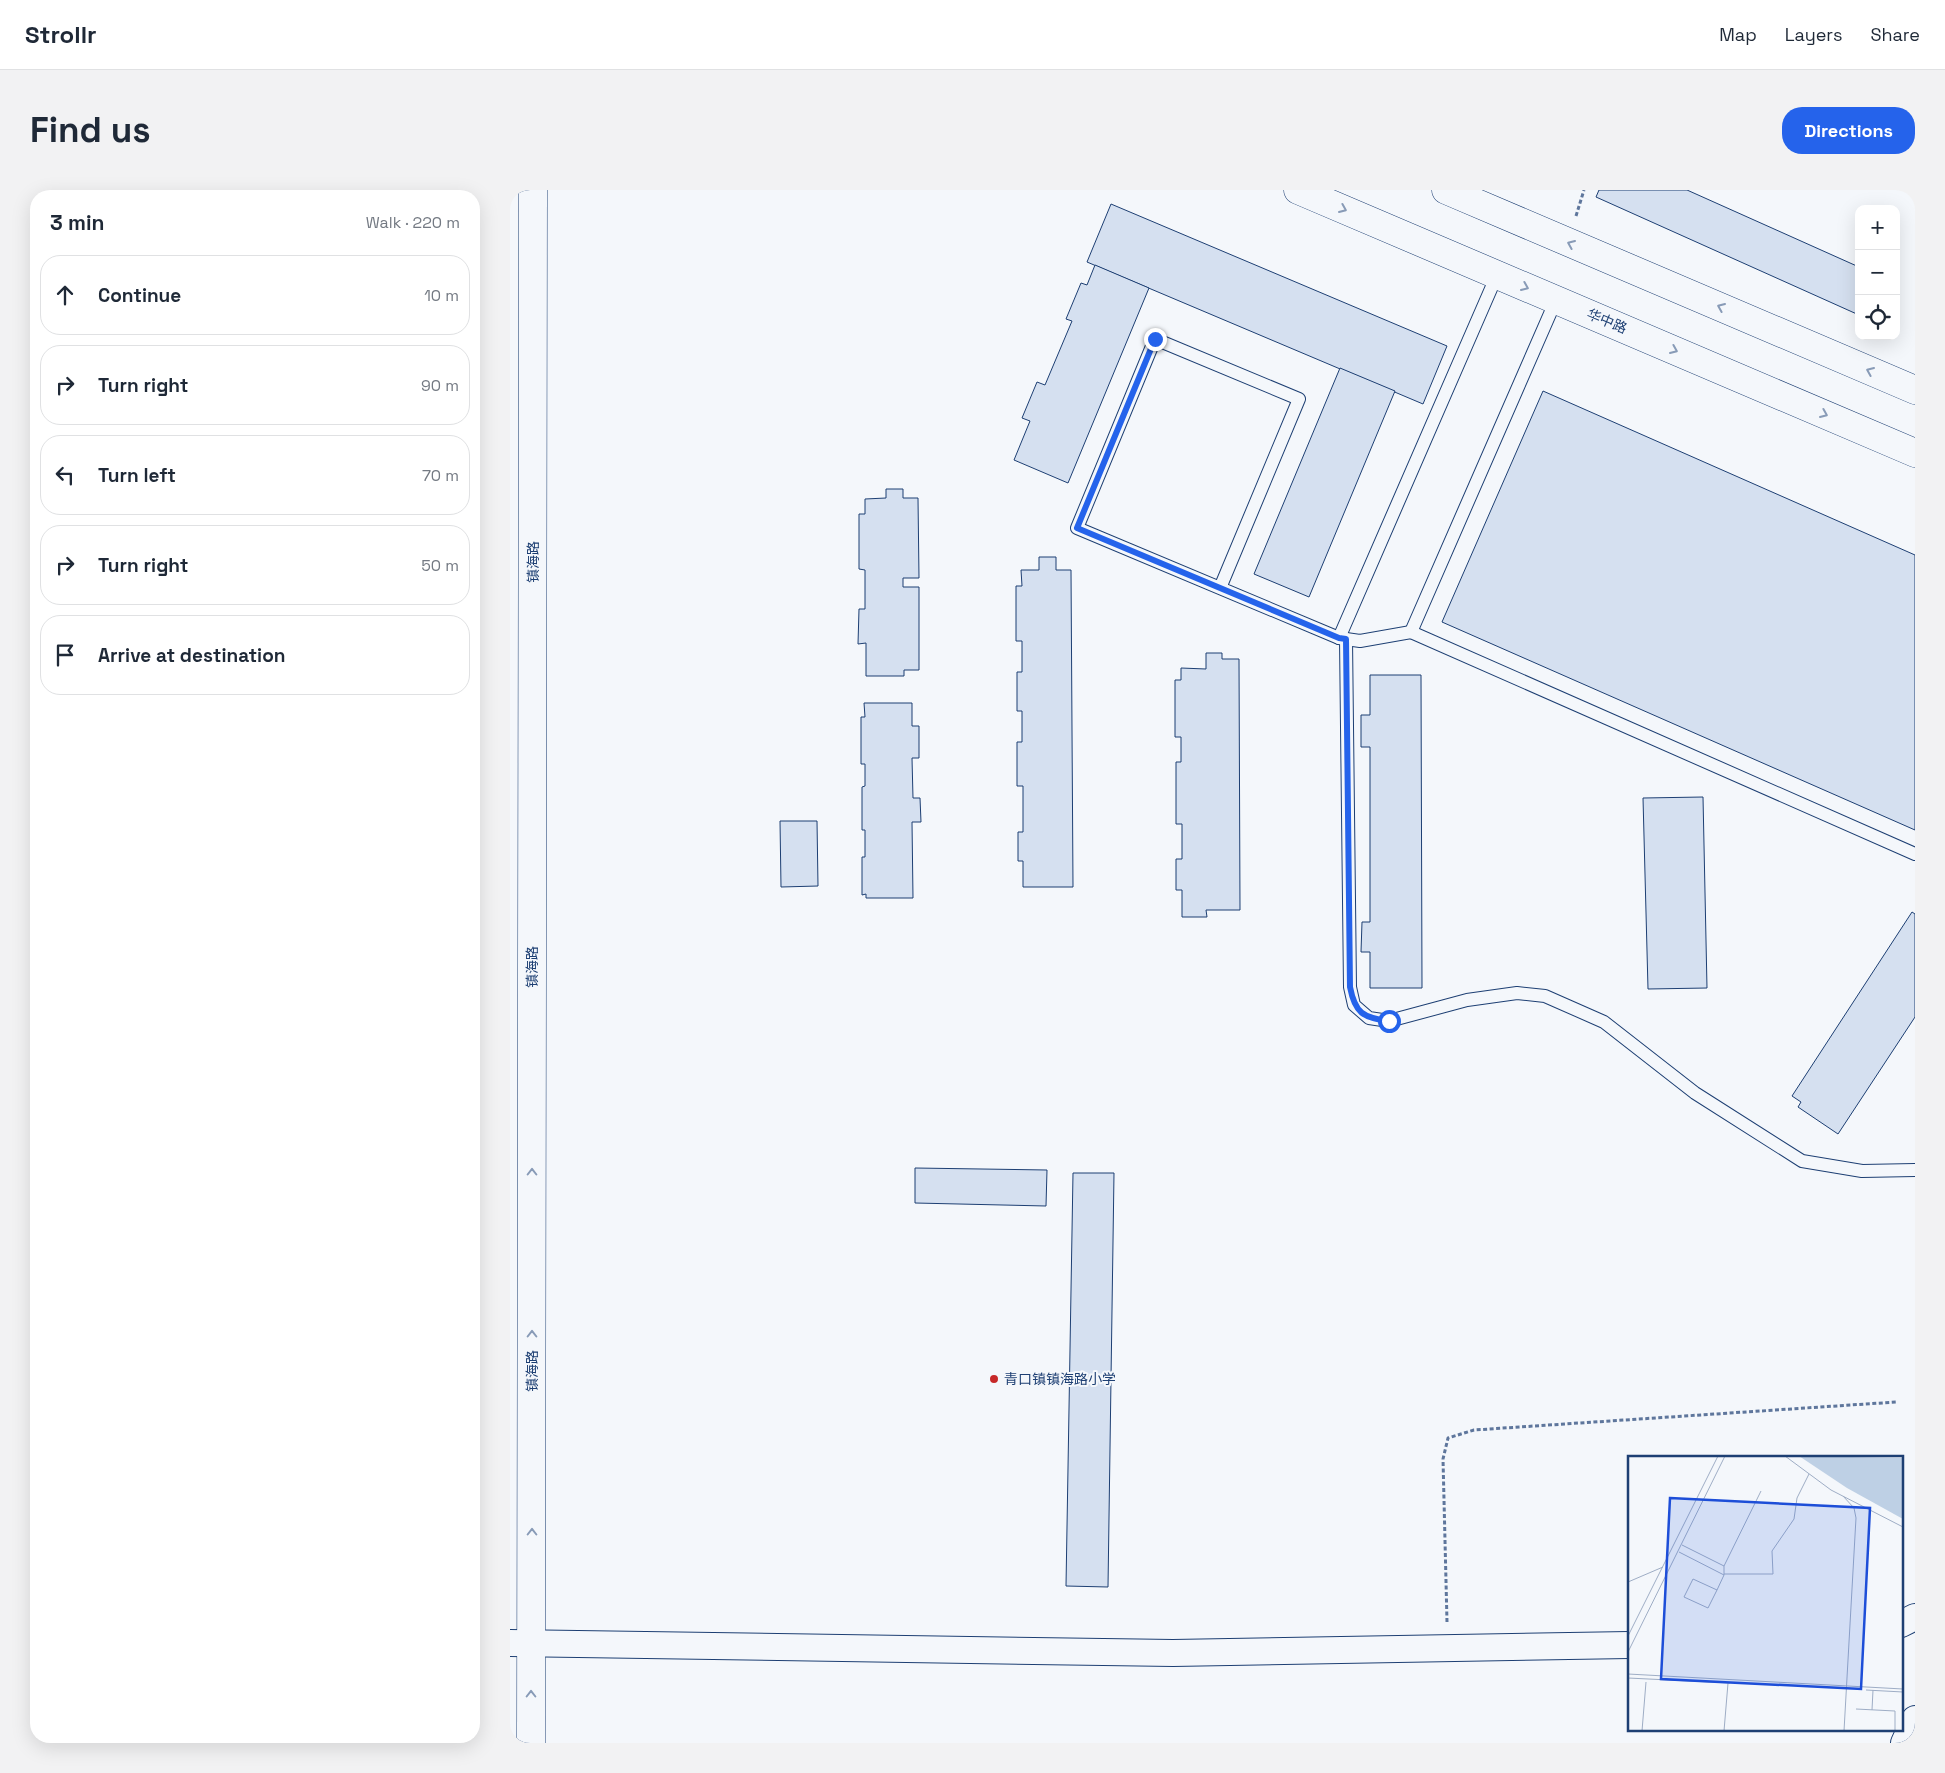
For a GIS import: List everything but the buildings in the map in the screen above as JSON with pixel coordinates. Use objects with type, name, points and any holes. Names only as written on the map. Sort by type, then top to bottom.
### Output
[{"type":"main road","name":"镇海路","points":[[531,1743],[521,1644],[533,190]]},
{"type":"main road","name":"华中路","points":[[1298,190],[1915,453]]},
{"type":"main road","points":[[1446,190],[1915,390]]},
{"type":"street","points":[[1902,1624],[1915,1617]]},
{"type":"street","points":[[521,1644],[1173,1653],[1628,1645]]},
{"type":"street","points":[[1904,1743],[1915,1719]]},
{"type":"lane","points":[[1497,275],[1342,638],[1350,987],[1354,1006],[1369,1018],[1389,1021],[1467,1000],[1517,993],[1545,996],[1604,1022],[1695,1092],[1802,1160],[1862,1172],[1915,1170]]},
{"type":"lane","points":[[1412,632],[1556,300]]},
{"type":"lane","points":[[1220,588],[1299,399],[1155,339],[1077,528],[1220,588],[1342,638],[1360,641],[1412,632],[1915,854]]},
{"type":"path","points":[[1447,1648],[1443,1459],[1448,1438],[1474,1430],[1896,1402]]},
{"type":"place","name":"青口镇镇海路小学","points":[[994,1379]]},
{"type":"route","points":[[1155,339],[1077,528],[1339,638],[1346,639],[1350,987],[1354,1006],[1369,1018],[1389,1021]]}]
